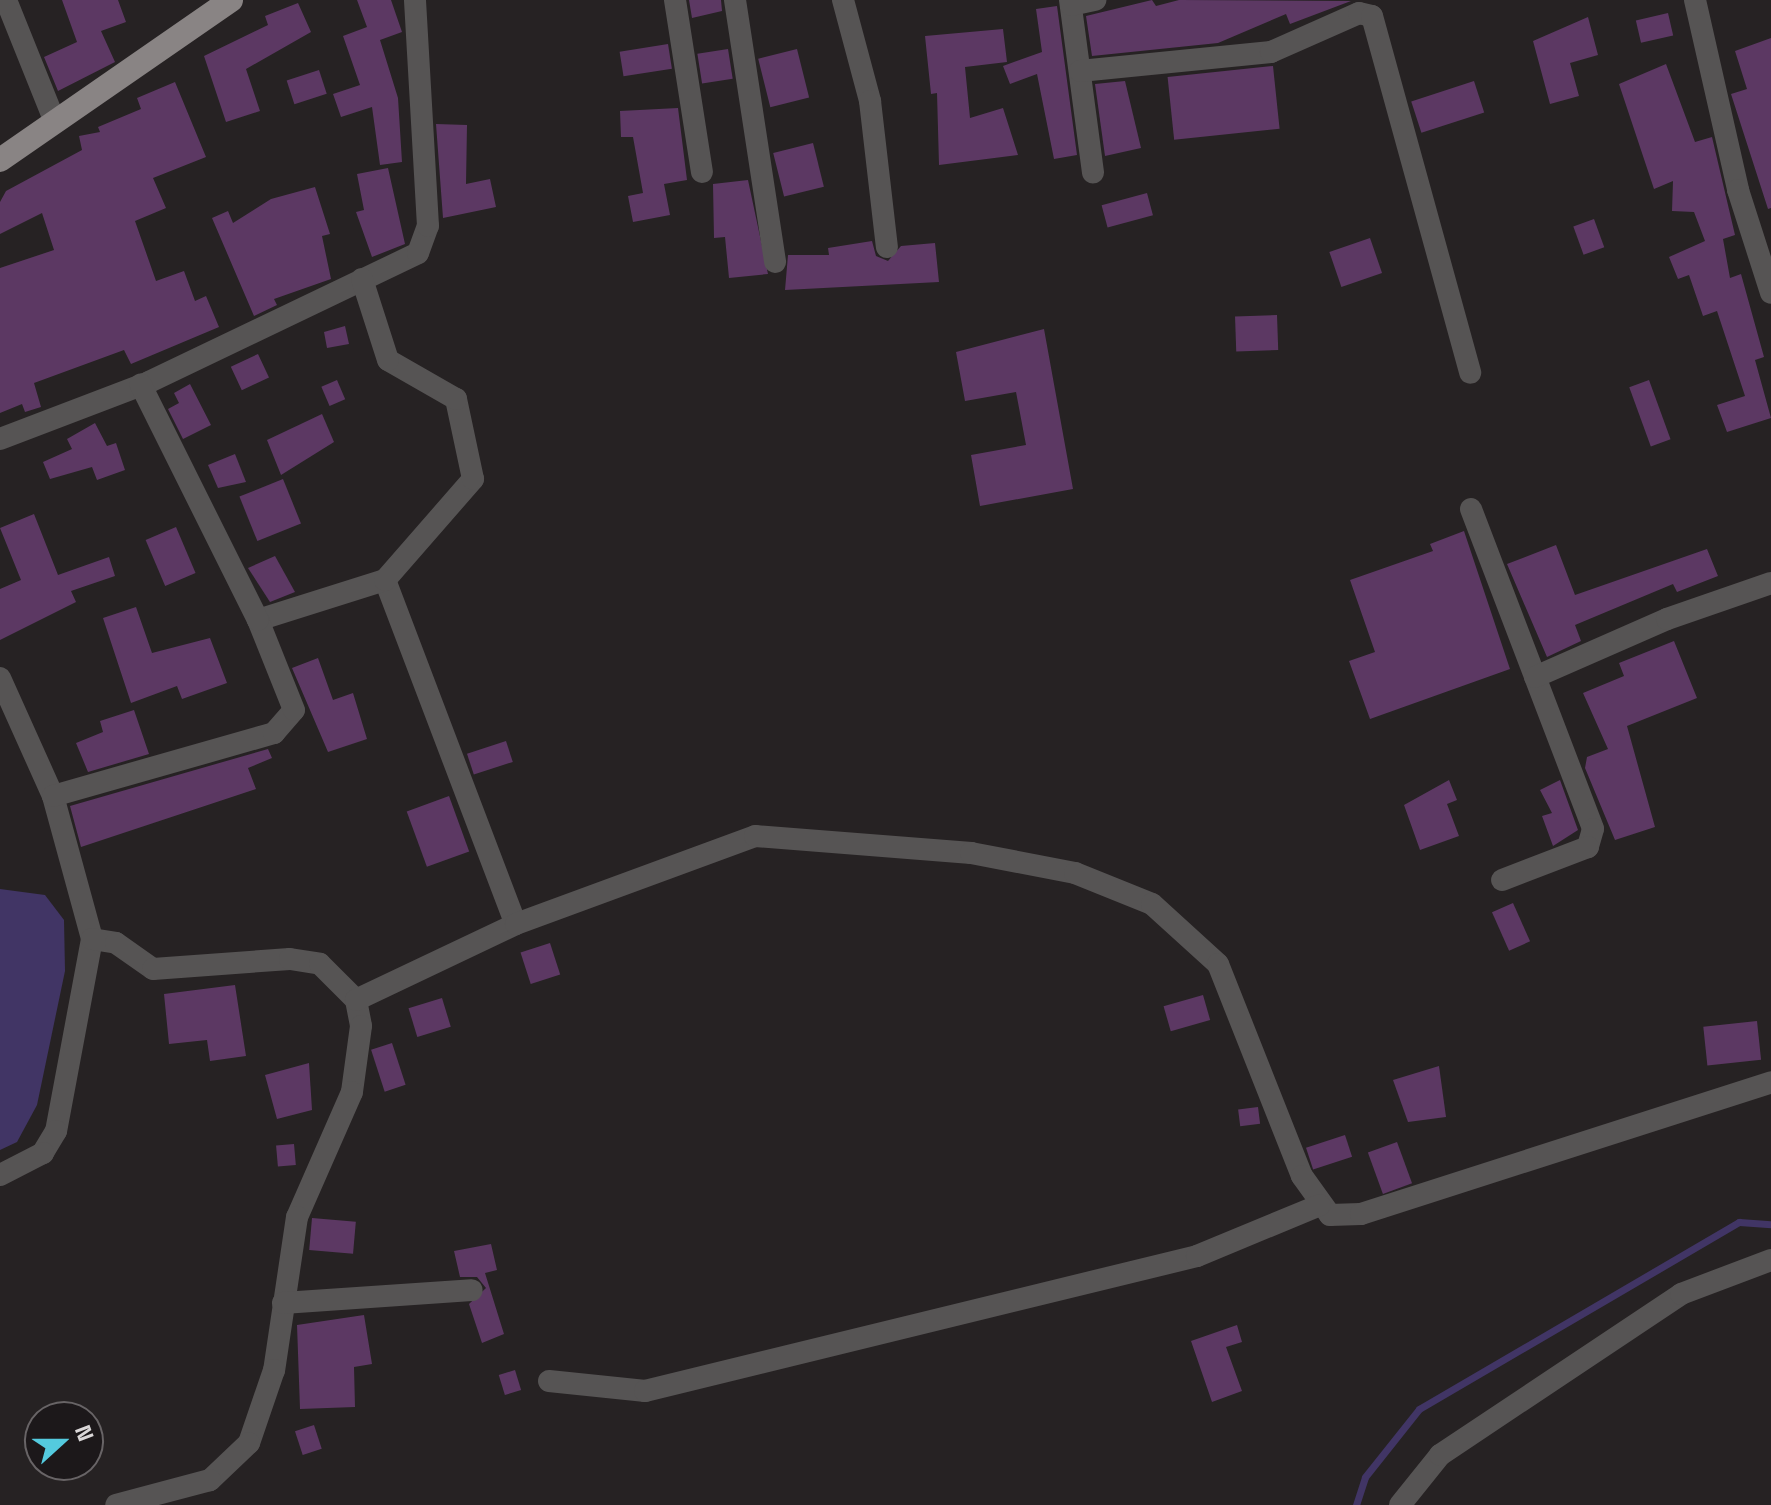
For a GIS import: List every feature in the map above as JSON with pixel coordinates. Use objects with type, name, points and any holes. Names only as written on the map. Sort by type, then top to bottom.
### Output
[{"type":"main road","points":[[0,160],[231,0]]},
{"type":"street","points":[[6,0],[55,122]]},
{"type":"street","points":[[0,439],[141,385],[418,253],[428,226],[415,0]]},
{"type":"street","points":[[675,0],[702,172]]},
{"type":"street","points":[[735,0],[775,262]]},
{"type":"street","points":[[843,0],[870,101],[887,247]]},
{"type":"street","points":[[1093,172],[1070,2],[1095,0]]},
{"type":"street","points":[[1695,0],[1738,190],[1771,293]]},
{"type":"street","points":[[1080,71],[1271,52],[1359,13],[1372,16],[1470,373]]},
{"type":"street","points":[[258,620],[385,580],[473,479],[456,399],[388,360],[362,279]]},
{"type":"street","points":[[53,796],[286,725],[292,693],[141,385]]},
{"type":"street","points":[[1471,509],[1594,839],[1502,880]]},
{"type":"street","points":[[385,580],[516,924]]},
{"type":"street","points":[[1535,677],[1667,619],[1771,583]]},
{"type":"street","points":[[0,678],[53,796],[92,939],[56,1131],[43,1153],[0,1175]]},
{"type":"street","points":[[356,1000],[516,924],[755,836],[971,853],[1075,873],[1152,904],[1218,964],[1320,1205],[1330,1215],[1361,1214],[1771,1082]]},
{"type":"street","points":[[92,939],[116,943],[153,969],[290,959],[320,964],[356,1000],[361,1026],[352,1092],[297,1217],[274,1370],[249,1443],[229,1468],[116,1505]]},
{"type":"street","points":[[549,1381],[645,1391],[1197,1256],[1320,1205]]},
{"type":"street","points":[[1400,1505],[1440,1455],[1681,1294],[1771,1260]]},
{"type":"street","points":[[283,1303],[472,1290]]},
{"type":"shaded area","points":[[0,889],[45,895],[64,920],[65,971],[37,1105],[17,1142],[0,1150]]},
{"type":"building","points":[[62,0],[118,0],[126,22],[101,31],[115,62],[58,91],[44,57],[77,42]]},
{"type":"building","points":[[357,0],[391,0],[402,32],[380,40],[398,98],[402,162],[380,165],[372,107],[341,117],[333,94],[360,85],[343,36],[367,27]]},
{"type":"building","points":[[689,0],[721,0],[722,11],[692,18]]},
{"type":"building","points":[[1152,0],[1156,6],[1179,0],[1351,1],[1290,24],[1286,14],[1218,43],[1092,56],[1086,16]]},
{"type":"building","points":[[298,3],[311,32],[246,69],[260,111],[226,122],[204,56],[268,25],[265,16]]},
{"type":"building","points":[[1057,6],[1077,155],[1054,159],[1037,74],[1010,84],[1003,66],[1042,52],[1036,9]]},
{"type":"building","points":[[1668,13],[1673,35],[1641,43],[1636,20]]},
{"type":"building","points":[[1588,17],[1598,55],[1570,63],[1579,96],[1550,104],[1533,41]]},
{"type":"building","points":[[1003,29],[1007,62],[965,67],[970,118],[1003,108],[1018,155],[939,165],[937,93],[931,94],[925,36]]},
{"type":"building","points":[[1771,38],[1771,208],[1768,209],[1731,94],[1747,89],[1735,51]]},
{"type":"building","points":[[668,44],[672,69],[624,76],[620,52]]},
{"type":"building","points":[[728,49],[733,79],[702,83],[697,54]]},
{"type":"building","points":[[797,49],[809,98],[770,107],[758,59]]},
{"type":"building","points":[[1666,64],[1695,142],[1712,137],[1735,235],[1723,239],[1730,278],[1741,274],[1764,357],[1755,360],[1771,418],[1727,432],[1717,405],[1745,396],[1717,311],[1703,316],[1689,275],[1678,279],[1669,257],[1705,241],[1694,212],[1672,211],[1673,181],[1654,189],[1619,84]]},
{"type":"building","points":[[1273,66],[1280,129],[1174,140],[1168,77]]},
{"type":"building","points":[[319,70],[327,94],[294,104],[287,81]]},
{"type":"building","points":[[1125,81],[1141,148],[1105,156],[1095,84]]},
{"type":"building","points":[[1474,81],[1484,112],[1421,133],[1411,101]]},
{"type":"building","points":[[175,82],[206,157],[153,178],[166,208],[135,221],[156,281],[184,271],[195,301],[206,296],[219,327],[131,364],[124,350],[34,383],[41,407],[25,412],[22,404],[0,413],[0,268],[54,250],[42,213],[0,234],[0,202],[6,191],[82,150],[79,136],[100,132],[98,127],[141,109],[137,98]]},
{"type":"building","points":[[678,108],[687,180],[664,184],[670,215],[633,222],[628,196],[643,193],[633,137],[621,137],[620,111]]},
{"type":"building","points":[[436,124],[467,125],[466,184],[490,179],[496,207],[443,218]]},
{"type":"building","points":[[813,143],[824,187],[784,197],[773,153]]},
{"type":"building","points":[[388,168],[405,244],[372,257],[356,212],[364,210],[357,174]]},
{"type":"building","points":[[748,180],[768,274],[729,278],[725,237],[714,238],[713,184]]},
{"type":"building","points":[[315,187],[330,234],[322,236],[331,279],[274,299],[277,305],[254,316],[212,218],[228,211],[233,223],[271,199]]},
{"type":"building","points":[[1147,193],[1153,215],[1108,227],[1102,205]]},
{"type":"building","points":[[1594,219],[1604,247],[1584,255],[1573,227]]},
{"type":"building","points":[[1370,238],[1382,273],[1341,287],[1329,252]]},
{"type":"building","points":[[872,241],[876,256],[888,261],[901,246],[935,243],[939,282],[785,290],[788,255],[829,255],[828,248]]},
{"type":"building","points":[[1277,315],[1278,350],[1236,351],[1235,316]]},
{"type":"building","points":[[345,326],[349,344],[327,348],[324,332]]},
{"type":"building","points":[[1044,329],[1073,489],[980,506],[971,455],[1026,445],[1016,392],[965,401],[956,352]]},
{"type":"building","points":[[258,354],[269,378],[242,390],[231,367]]},
{"type":"building","points":[[337,380],[345,399],[330,406],[321,387]]},
{"type":"building","points":[[1649,380],[1671,439],[1651,446],[1629,387]]},
{"type":"building","points":[[190,384],[211,425],[183,439],[168,409],[179,403],[174,393]]},
{"type":"building","points":[[322,414],[334,442],[281,475],[267,440]]},
{"type":"building","points":[[95,423],[107,446],[116,443],[125,470],[97,480],[92,467],[50,479],[43,462],[72,449],[67,439]]},
{"type":"building","points":[[235,454],[246,482],[218,488],[208,465]]},
{"type":"building","points":[[283,479],[301,524],[257,541],[239,497]]},
{"type":"building","points":[[34,514],[58,575],[109,557],[115,576],[71,591],[76,602],[0,640],[0,589],[21,580],[0,528]]},
{"type":"building","points":[[176,527],[196,573],[165,586],[146,540]]},
{"type":"building","points":[[1464,531],[1510,669],[1370,719],[1349,661],[1375,652],[1350,580],[1433,551],[1430,544]]},
{"type":"building","points":[[1556,545],[1575,595],[1707,549],[1718,576],[1677,592],[1673,584],[1575,625],[1581,641],[1547,657],[1507,564]]},
{"type":"building","points":[[275,556],[295,592],[270,602],[248,568]]},
{"type":"building","points":[[136,607],[152,653],[210,638],[227,683],[182,699],[177,686],[131,703],[103,618]]},
{"type":"building","points":[[1674,641],[1697,698],[1627,726],[1655,827],[1615,840],[1585,768],[1587,757],[1608,749],[1583,693],[1624,676],[1619,663]]},
{"type":"building","points":[[318,658],[333,700],[353,693],[367,739],[328,752],[292,668]]},
{"type":"building","points":[[134,710],[149,754],[88,772],[76,743],[103,732],[100,721]]},
{"type":"building","points":[[506,741],[513,762],[474,775],[467,754]]},
{"type":"building","points":[[268,749],[272,758],[248,768],[256,789],[81,847],[70,806]]},
{"type":"building","points":[[1449,780],[1457,800],[1447,804],[1459,836],[1420,850],[1404,805]]},
{"type":"building","points":[[1560,780],[1578,830],[1553,846],[1542,816],[1552,813],[1540,790]]},
{"type":"building","points":[[449,796],[469,851],[427,867],[407,811]]},
{"type":"building","points":[[1513,903],[1530,941],[1509,951],[1492,912]]},
{"type":"building","points":[[550,943],[560,974],[531,984],[521,953]]},
{"type":"building","points":[[235,985],[246,1056],[210,1061],[207,1040],[169,1044],[164,994]]},
{"type":"building","points":[[1203,995],[1210,1020],[1171,1031],[1164,1006]]},
{"type":"building","points":[[442,998],[451,1027],[417,1037],[409,1008]]},
{"type":"building","points":[[1757,1021],[1761,1060],[1707,1065],[1703,1027]]},
{"type":"building","points":[[392,1043],[406,1085],[385,1092],[371,1050]]},
{"type":"building","points":[[309,1063],[312,1110],[277,1119],[265,1075]]},
{"type":"building","points":[[1439,1066],[1446,1117],[1408,1122],[1393,1080]]},
{"type":"building","points":[[1258,1107],[1260,1124],[1240,1126],[1238,1109]]},
{"type":"building","points":[[1345,1135],[1352,1157],[1313,1170],[1306,1148]]},
{"type":"building","points":[[1397,1142],[1412,1183],[1383,1194],[1368,1153]]},
{"type":"building","points":[[294,1144],[296,1165],[278,1166],[276,1146]]},
{"type":"building","points":[[312,1218],[356,1222],[353,1254],[309,1250]]},
{"type":"building","points":[[491,1244],[497,1270],[485,1273],[504,1334],[482,1343],[469,1304],[486,1288],[477,1277],[460,1277],[454,1251]]},
{"type":"building","points":[[364,1315],[372,1364],[354,1367],[355,1407],[300,1409],[297,1325]]},
{"type":"building","points":[[1237,1325],[1242,1342],[1226,1347],[1242,1391],[1212,1402],[1191,1341]]},
{"type":"building","points":[[515,1370],[521,1390],[505,1395],[499,1375]]},
{"type":"building","points":[[314,1425],[322,1449],[303,1455],[295,1431]]},
{"type":"waterway","points":[[1356,1505],[1365,1477],[1419,1409],[1739,1222],[1771,1224]]}]
